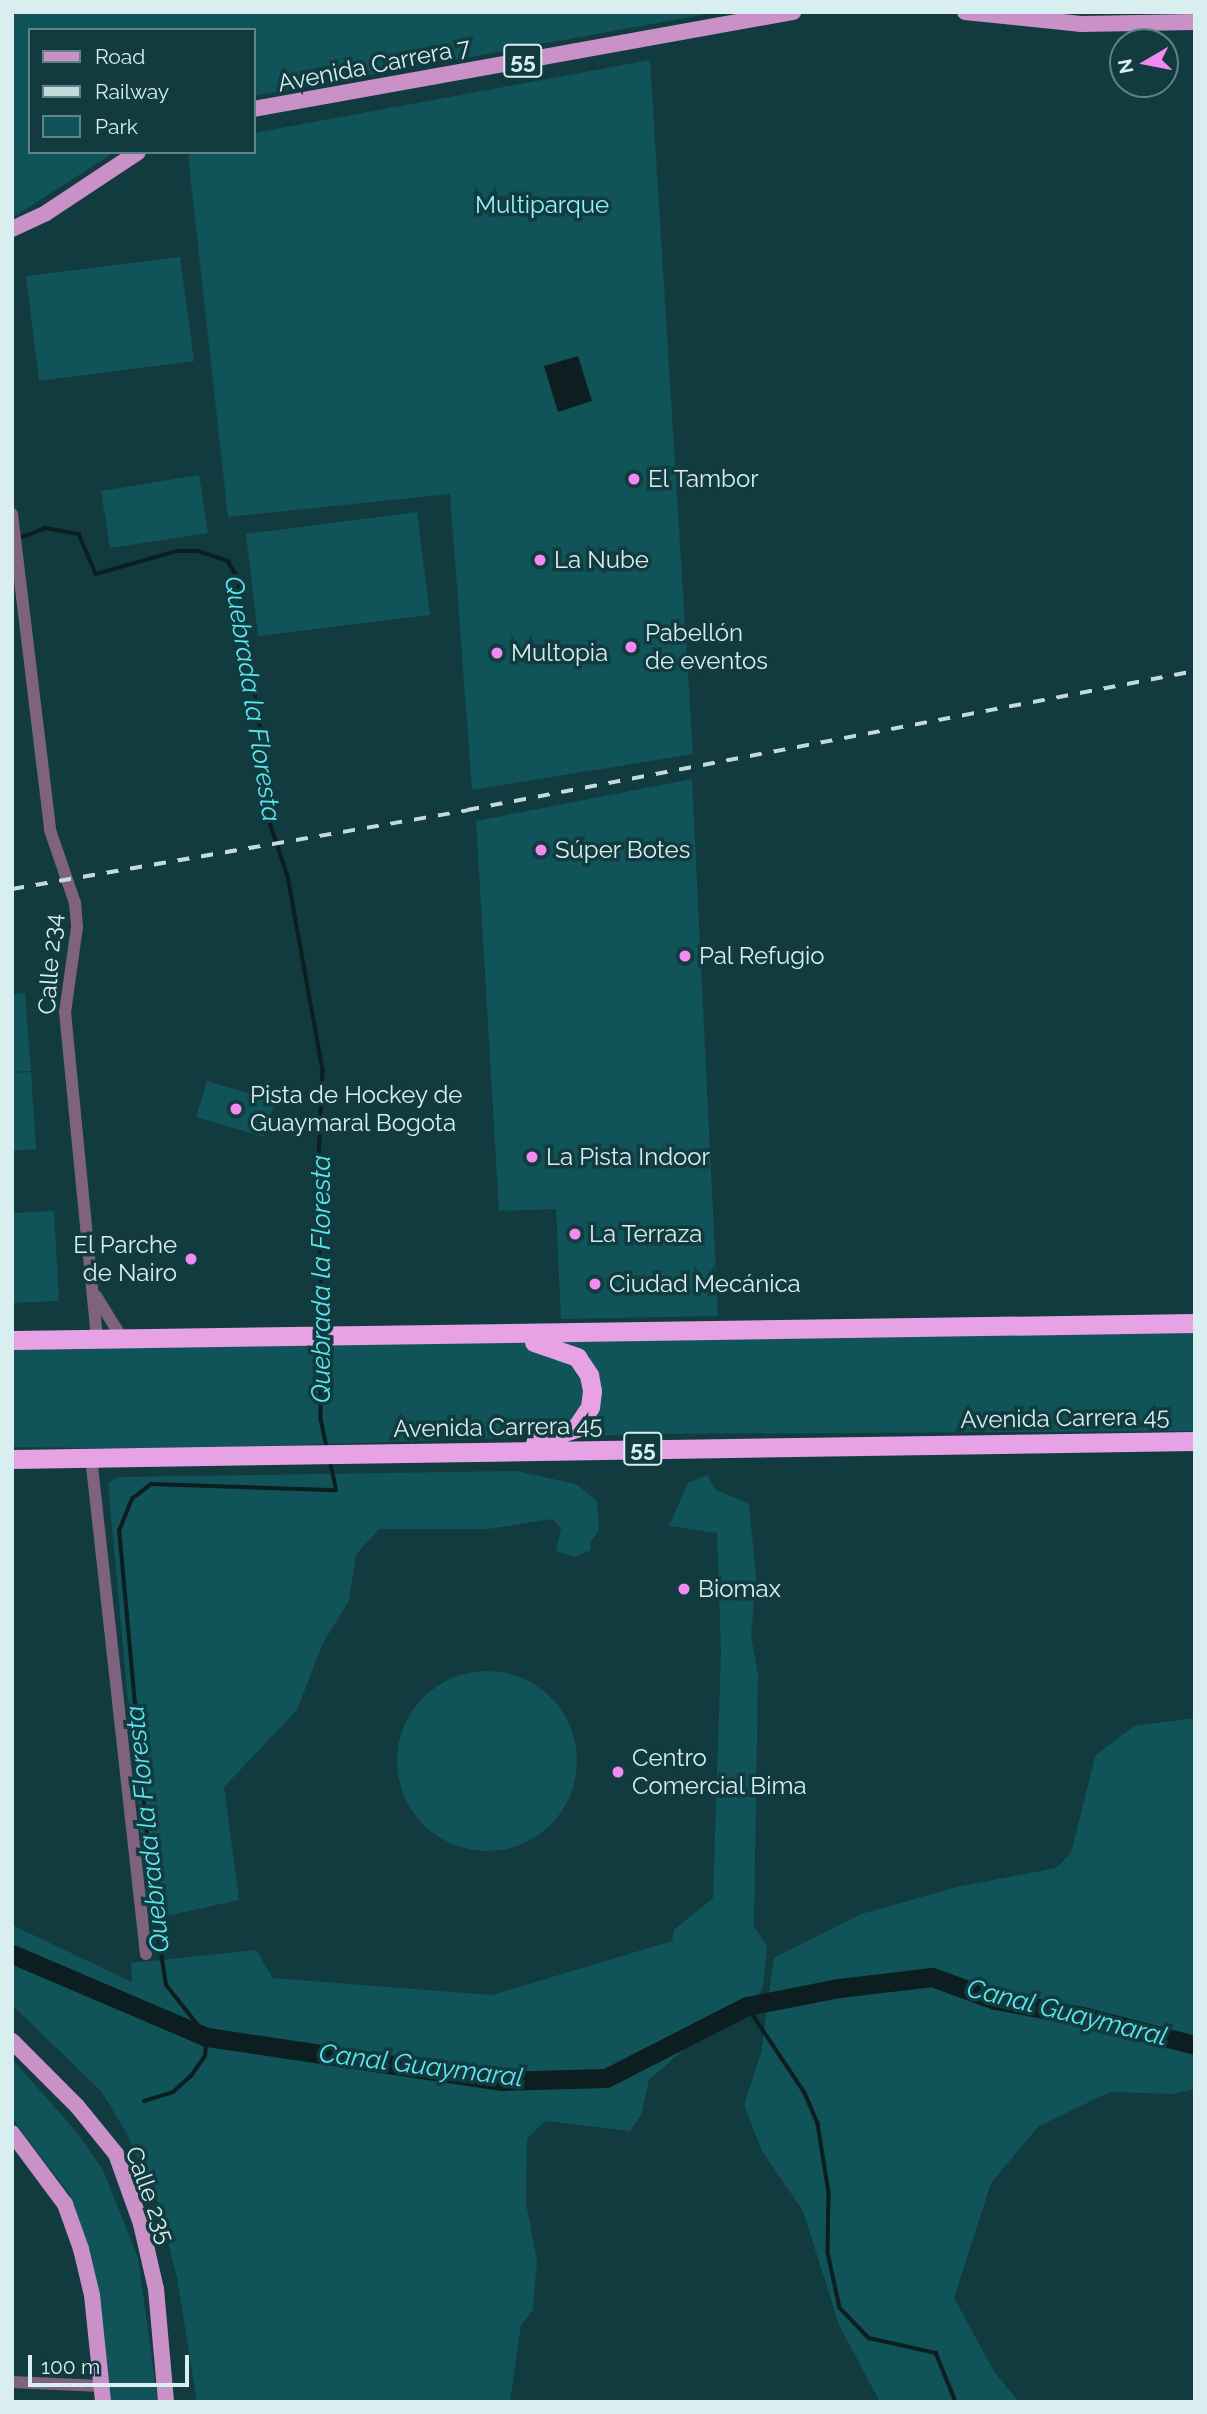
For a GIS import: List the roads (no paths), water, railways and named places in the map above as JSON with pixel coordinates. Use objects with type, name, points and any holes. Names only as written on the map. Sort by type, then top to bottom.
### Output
[{"type":"highway","points":[[12,1340],[1195,1323]]},
{"type":"highway","points":[[451,1452],[556,1438],[576,1428],[592,1399],[589,1375],[568,1351],[531,1342],[459,1335]]},
{"type":"highway","name":"Avenida Carrera 45","points":[[12,1459],[1195,1441]]},
{"type":"main road","name":"Avenida Carrera 7","points":[[256,109],[793,12]]},
{"type":"main road","points":[[965,12],[1081,24],[1195,22]]},
{"type":"main road","points":[[13,227],[46,213],[135,154]]},
{"type":"main road","name":"Calle 235","points":[[12,2041],[76,2106],[116,2154],[141,2224],[156,2289],[166,2402]]},
{"type":"main road","points":[[12,2133],[65,2204],[73,2226],[92,2295],[102,2394]]},
{"type":"street","name":"Calle 234","points":[[12,514],[50,830],[75,903],[77,927],[65,1012],[97,1338]]},
{"type":"street","points":[[94,1293],[122,1338]]},
{"type":"street","points":[[92,1457],[146,1954]]},
{"type":"street","points":[[12,2382],[102,2394]]},
{"type":"waterway","name":"Quebrada la Floresta","points":[[18,539],[45,528],[79,534],[96,574],[177,551],[198,551],[228,561],[238,578],[263,746],[268,817],[288,876],[323,1071],[319,1160],[322,1329]]},
{"type":"waterway","name":"Quebrada la Floresta","points":[[321,1340],[321,1419],[327,1448]]},
{"type":"waterway","name":"Quebrada la Floresta","points":[[144,2101],[173,2092],[191,2076],[205,2056],[207,2037],[166,1985],[153,1902],[119,1531],[132,1499],[151,1484],[336,1490],[330,1462]]},
{"type":"waterway","name":"Canal Guaymaral","points":[[12,1954],[207,2037],[502,2081],[606,2078],[747,2006],[839,1988],[932,1977],[995,2000],[1082,2016],[1195,2045]]},
{"type":"waterway","points":[[747,2006],[805,2093],[818,2124],[829,2193],[828,2253],[840,2308],[869,2338],[936,2353],[956,2402]]},
{"type":"railway","points":[[12,889],[467,810],[1195,671]]},
{"type":"place","name":"El Tambor","points":[[634,479]]},
{"type":"place","name":"La Nube","points":[[540,560]]},
{"type":"place","name":"Pabellón de eventos","points":[[631,647]]},
{"type":"place","name":"Multopia","points":[[497,653]]},
{"type":"place","name":"Súper Botes","points":[[541,850]]},
{"type":"place","name":"Pal Refugio","points":[[685,956]]},
{"type":"place","name":"Pista de Hockey de Guaymaral Bogota","points":[[236,1109]]},
{"type":"place","name":"La Pista Indoor","points":[[532,1157]]},
{"type":"place","name":"La Terraza","points":[[575,1234]]},
{"type":"place","name":"El Parche de Nairo","points":[[191,1259]]},
{"type":"place","name":"Ciudad Mecánica","points":[[595,1284]]},
{"type":"place","name":"Biomax","points":[[684,1589]]},
{"type":"place","name":"Centro Comercial Bima","points":[[618,1772]]},
{"type":"park label","name":"Multiparque","points":[[542,205]]}]
